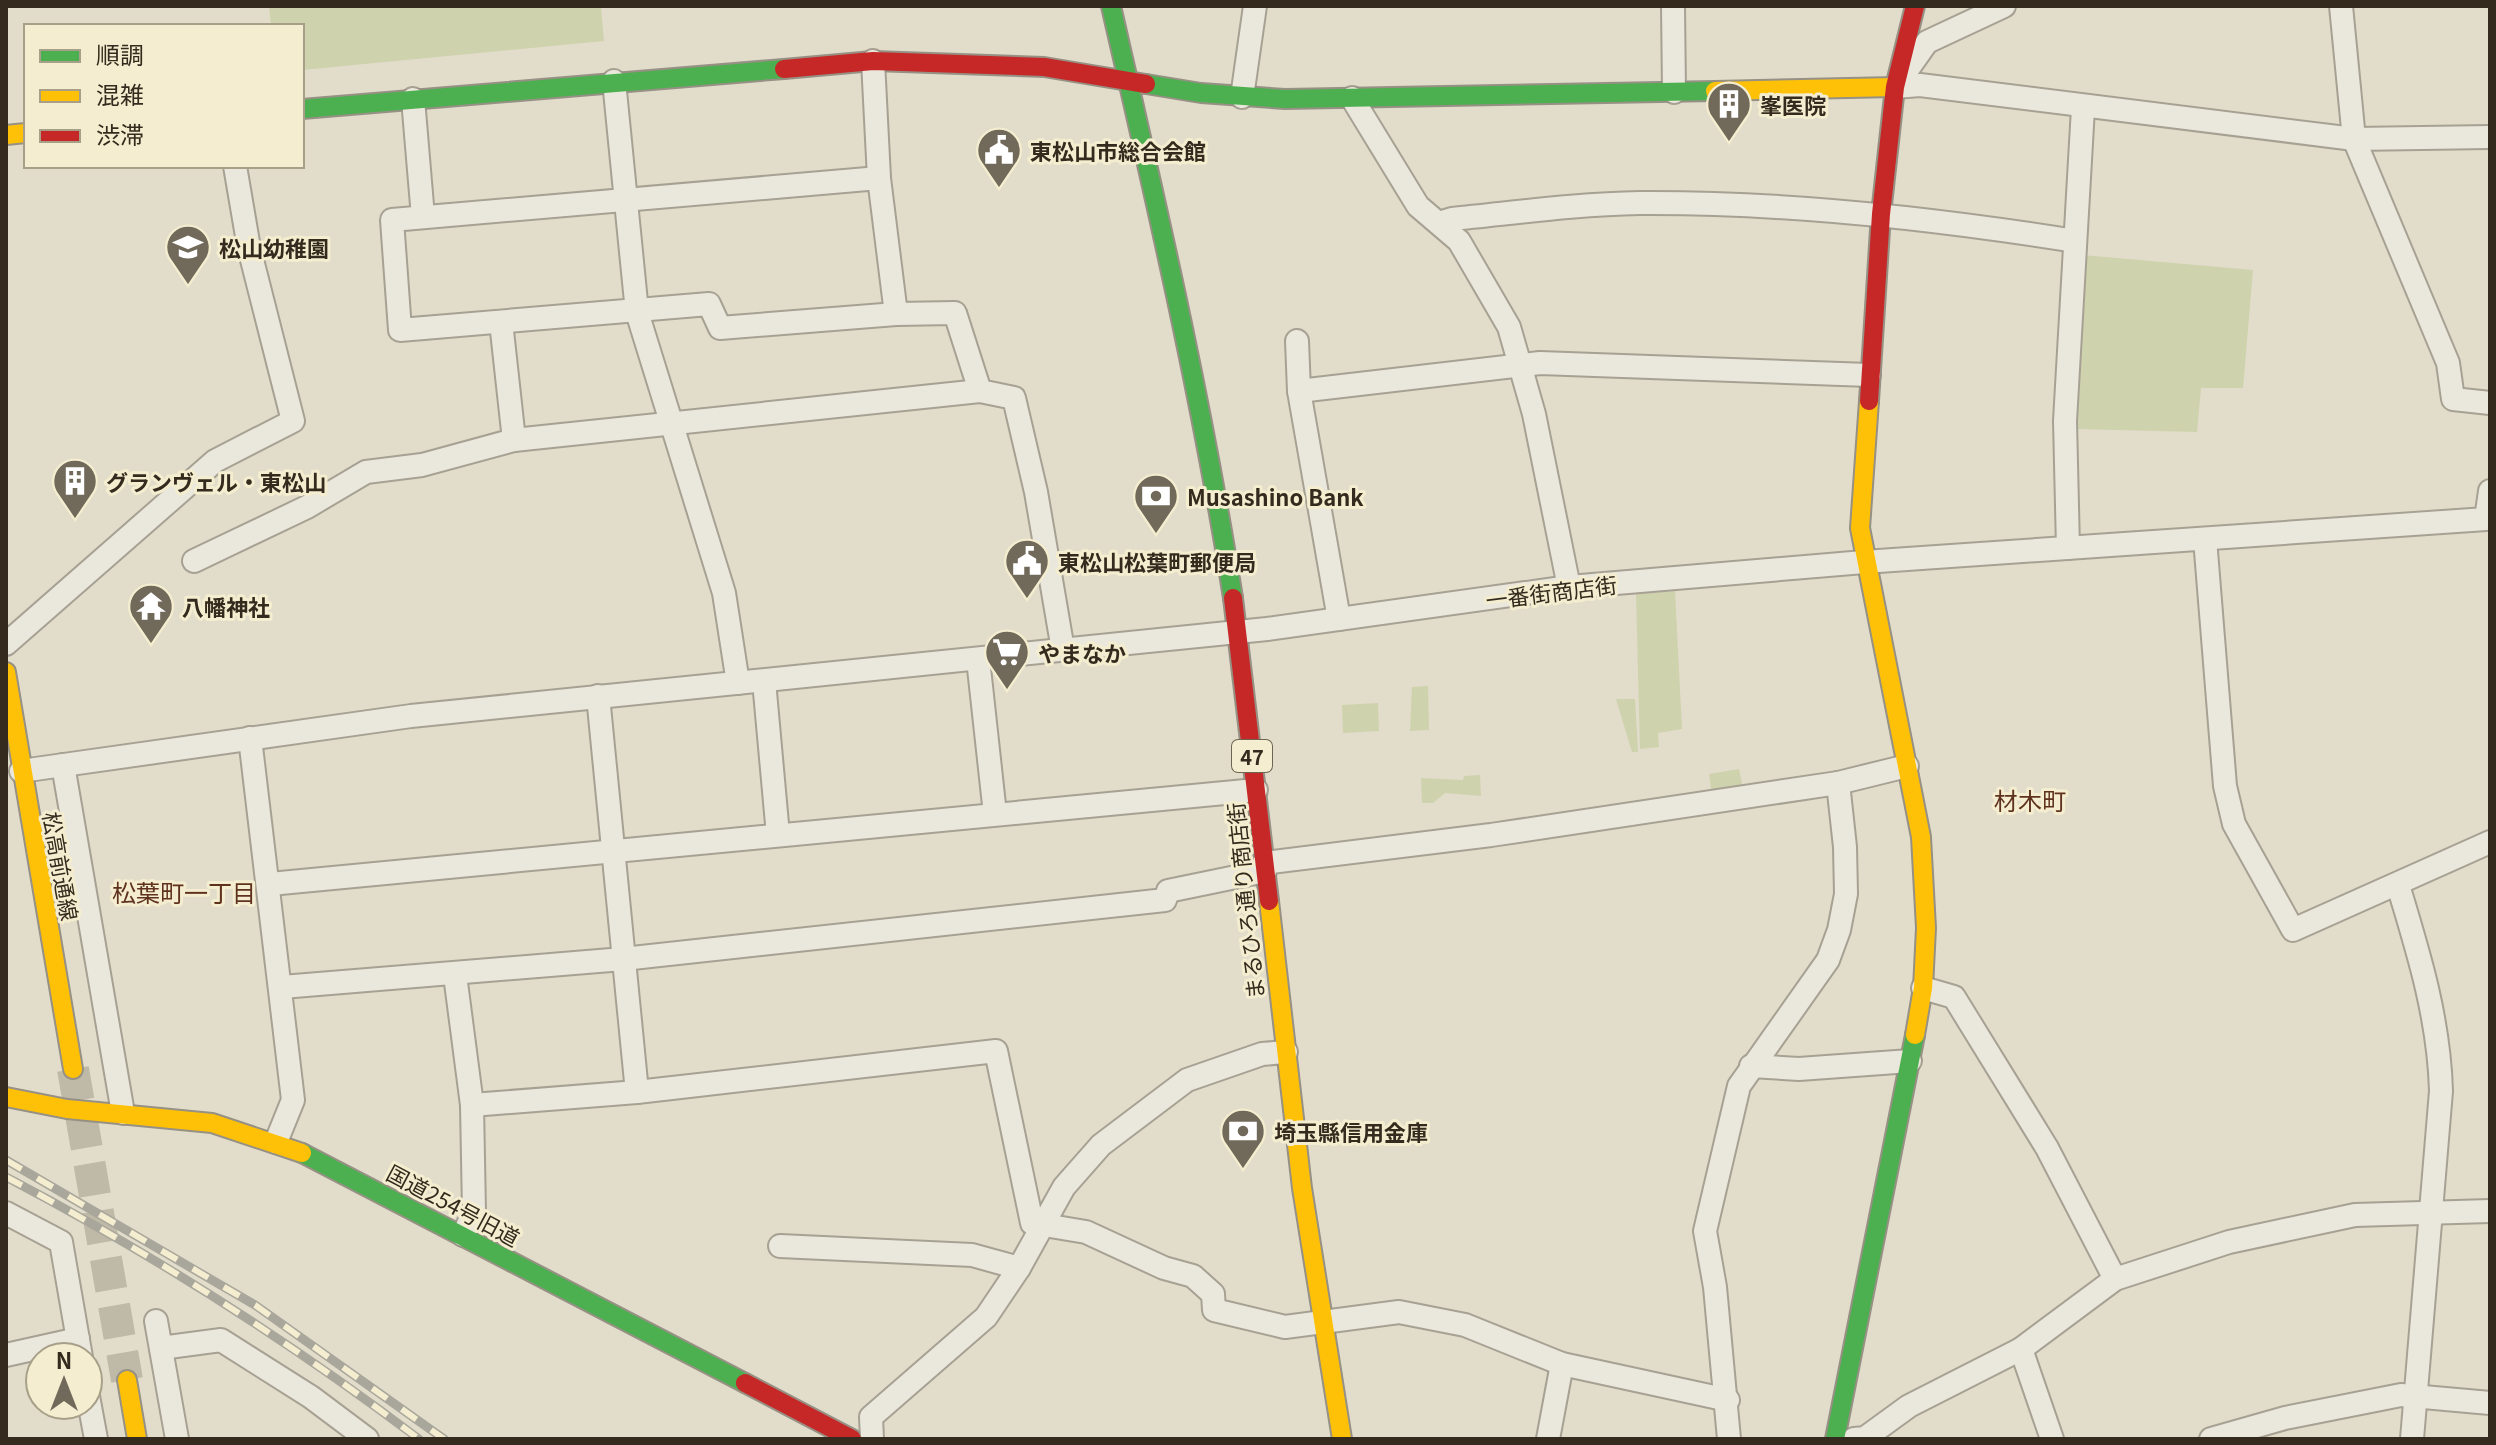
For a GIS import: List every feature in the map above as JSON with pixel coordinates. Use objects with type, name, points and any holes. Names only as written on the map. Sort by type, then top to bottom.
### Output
[{"type":"street","name":"47","points":[[1111,6],[1125,79]]},
{"type":"street","points":[[1242,97],[1255,6]]},
{"type":"street","points":[[1673,6],[1674,92]]},
{"type":"street","points":[[1835,1439],[1923,988],[1926,891],[1921,837],[1860,528],[1881,214],[1895,87],[1915,6]]},
{"type":"street","points":[[1895,87],[1927,42],[2004,6]]},
{"type":"street","points":[[2341,6],[2354,139],[2448,363],[2453,399],[2490,403]]},
{"type":"street","points":[[873,61],[879,178],[896,314]]},
{"type":"street","points":[[304,109],[873,61],[1044,67],[1242,97],[1352,98],[1920,85],[2083,108],[2354,139],[2490,137]]},
{"type":"street","name":"まるひろ通り商店街","points":[[1125,79],[1186,337],[1215,483],[1238,632],[1302,1188],[1342,1439]]},
{"type":"street","points":[[614,81],[637,312],[724,593],[738,683]]},
{"type":"street","points":[[1352,98],[1418,206],[1459,241],[1509,327],[1534,414],[1569,587]]},
{"type":"street","points":[[413,99],[423,217]]},
{"type":"street","points":[[2068,548],[2065,421],[2083,108]]},
{"type":"street","points":[[6,644],[215,461],[293,421],[249,248],[235,168]]},
{"type":"street","points":[[879,178],[392,220],[400,330],[709,304],[720,328],[896,314],[955,313],[980,391]]},
{"type":"street","points":[[1439,223],[1452,219],[1638,203],[1881,214],[2075,241]]},
{"type":"street","points":[[501,322],[514,440]]},
{"type":"street","points":[[1297,341],[1299,391],[1339,619]]},
{"type":"street","points":[[1299,391],[1519,364],[1628,364],[1869,375]]},
{"type":"street","points":[[194,561],[307,507],[366,472],[422,465],[514,440],[980,391],[1014,398],[1036,492],[1063,650]]},
{"type":"street","name":"一番街商店街","points":[[13,772],[411,716],[1238,632],[1569,587],[1865,562],[2486,519],[2490,491]]},
{"type":"street","points":[[2205,539],[2225,786],[2234,824],[2293,930],[2490,842]]},
{"type":"street","points":[[978,659],[995,814]]},
{"type":"street","name":"松高前通線","points":[[6,672],[13,772],[73,1069]]},
{"type":"street","points":[[764,681],[778,835]]},
{"type":"street","points":[[598,696],[637,1092]]},
{"type":"street","points":[[250,738],[270,884],[293,1100],[276,1142]]},
{"type":"street","points":[[63,765],[123,1113]]},
{"type":"street","points":[[282,987],[623,959],[1165,900],[1168,891],[1265,867],[1838,783],[1907,766]]},
{"type":"street","points":[[1729,1439],[1728,1400],[1705,1231],[1739,1086],[1751,1066],[1774,1042],[1828,960],[1839,930],[1846,894],[1838,783]]},
{"type":"street","points":[[270,884],[1256,790]]},
{"type":"street","points":[[2398,885],[2430,990],[2440,1042],[2441,1091],[2412,1439]]},
{"type":"street","points":[[455,975],[472,1105],[474,1212],[463,1235]]},
{"type":"street","points":[[1923,988],[1954,997],[2047,1148],[2115,1279]]},
{"type":"street","points":[[472,1105],[637,1092],[996,1051],[1032,1223],[1086,1232],[1164,1268],[1193,1276],[1213,1294],[1214,1310],[1285,1327],[1399,1312],[1465,1325],[1562,1364],[1728,1400]]},
{"type":"street","points":[[872,1439],[871,1417],[986,1317],[1019,1268],[1064,1187],[1101,1145],[1187,1080],[1262,1054],[1286,1052]]},
{"type":"street","points":[[1751,1066],[1799,1069],[1910,1061]]},
{"type":"street","name":"国道254号旧道","points":[[6,1097],[54,1109],[206,1121],[243,1129],[276,1142],[463,1235],[852,1439]]},
{"type":"street","points":[[1854,1439],[1865,1438],[1909,1406],[2021,1349],[2115,1279],[2229,1242],[2355,1215],[2490,1211]]},
{"type":"street","points":[[6,1213],[61,1242],[79,1341]]},
{"type":"street","points":[[780,1246],[972,1255],[1019,1268]]},
{"type":"street","points":[[156,1321],[177,1439]]},
{"type":"street","points":[[161,1348],[221,1340],[311,1397],[367,1439]]},
{"type":"street","points":[[2021,1349],[2052,1439]]},
{"type":"street","points":[[1548,1439],[1562,1364]]},
{"type":"street","points":[[127,1380],[137,1439]]},
{"type":"street","points":[[2211,1439],[2300,1415],[2401,1395],[2490,1403]]},
{"type":"green space","points":[[269,6],[601,6],[604,41],[304,70],[304,24],[271,24]]},
{"type":"green space","points":[[2082,255],[2253,270],[2243,388],[2201,388],[2197,432],[2076,429]]},
{"type":"green space","points":[[1675,591],[1682,729],[1658,733],[1659,747],[1640,749],[1636,594]]},
{"type":"green space","points":[[1428,686],[1429,730],[1410,731],[1412,687]]},
{"type":"green space","points":[[1616,699],[1635,699],[1638,752],[1632,752]]},
{"type":"green space","points":[[1378,703],[1379,731],[1343,733],[1342,705]]},
{"type":"green space","points":[[1739,769],[1743,789],[1712,795],[1709,774]]},
{"type":"green space","points":[[1480,775],[1481,796],[1445,793],[1433,803],[1422,803],[1421,778],[1463,780],[1464,776]]},
{"type":"tunnel","points":[[73,1069],[127,1380]]},
{"type":"railway","points":[[6,1160],[255,1305],[444,1439]]},
{"type":"railway","points":[[6,1177],[166,1267],[320,1367],[419,1439]]},
{"type":"traffic: fast","points":[[1111,6],[1193,375],[1233,598]]},
{"type":"traffic: fast","points":[[304,109],[784,69]]},
{"type":"traffic: fast","points":[[1146,84],[1201,93],[1285,99],[1715,91]]},
{"type":"traffic: fast","points":[[1835,1439],[1915,1035]]},
{"type":"traffic: fast","points":[[302,1153],[745,1383]]},
{"type":"traffic: slow","points":[[1715,91],[1895,87]]},
{"type":"traffic: slow","points":[[6,135],[24,133]]},
{"type":"traffic: slow","points":[[1869,401],[1860,528],[1921,837],[1926,928],[1923,988],[1915,1035]]},
{"type":"traffic: slow","points":[[6,672],[73,1069]]},
{"type":"traffic: slow","points":[[1269,901],[1302,1188],[1342,1439]]},
{"type":"traffic: slow","points":[[6,1097],[67,1109],[212,1123],[302,1153]]},
{"type":"traffic: slow","points":[[127,1380],[137,1439]]},
{"type":"traffic: jam","points":[[1869,401],[1881,214],[1895,87],[1915,6]]},
{"type":"traffic: jam","points":[[784,69],[873,61],[1044,67],[1146,84]]},
{"type":"traffic: jam","points":[[1233,598],[1269,901]]},
{"type":"traffic: jam","points":[[745,1383],[852,1439]]},
{"type":"place","name":"峯医院","points":[[1729,143]]},
{"type":"place","name":"東松山市総合会館","points":[[999,189]]},
{"type":"place","name":"松山幼稚園","points":[[188,286]]},
{"type":"place","name":"グランヴェル・東松山","points":[[75,520]]},
{"type":"place","name":"Musashino Bank","points":[[1156,535]]},
{"type":"place","name":"東松山松葉町郵便局","points":[[1027,600]]},
{"type":"place","name":"八幡神社","points":[[151,645]]},
{"type":"place","name":"やまなか","points":[[1007,691]]},
{"type":"place","name":"埼玉縣信用金庫","points":[[1243,1170]]},
{"type":"district","name":"材木町","points":[[2030,799]]},
{"type":"district","name":"松葉町一丁目","points":[[184,891]]}]
